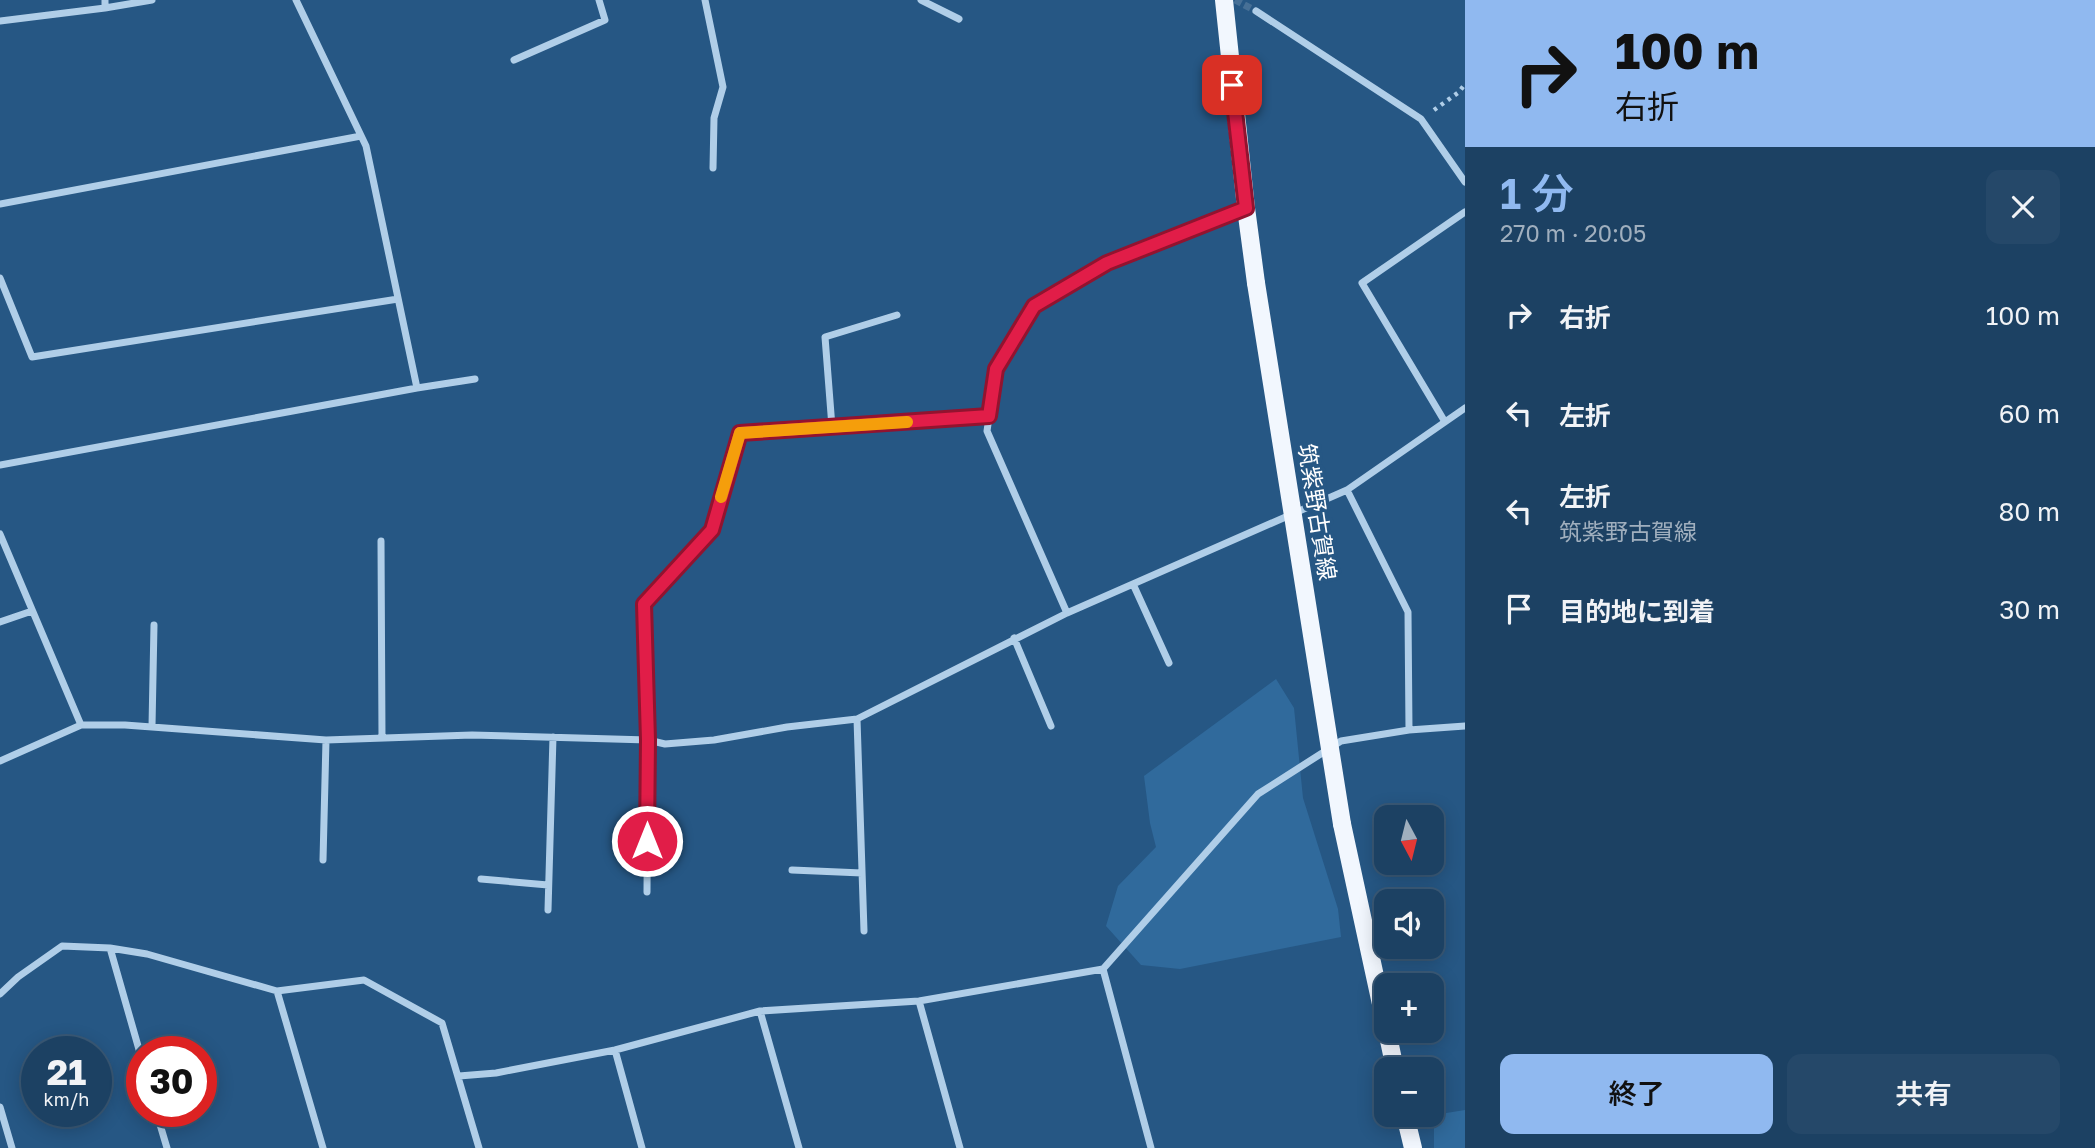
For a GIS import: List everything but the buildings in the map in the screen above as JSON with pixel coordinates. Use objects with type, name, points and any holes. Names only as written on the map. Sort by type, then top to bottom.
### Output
[{"type":"main road","name":"筑紫野古賀線","points":[[1224,0],[1256,283],[1342,824],[1374,973]]},
{"type":"main road","points":[[1408,1127],[1413,1148]]},
{"type":"street","points":[[0,21],[105,4],[152,0]]},
{"type":"street","points":[[296,0],[366,146],[417,388]]},
{"type":"street","points":[[514,60],[604,20],[599,0]]},
{"type":"street","points":[[705,0],[723,87],[715,118],[713,168]]},
{"type":"street","points":[[921,0],[959,19]]},
{"type":"street","points":[[1256,10],[1422,119],[1465,182]]},
{"type":"street","points":[[0,204],[361,136]]},
{"type":"street","points":[[1067,613],[986,430],[996,369],[1034,306],[1107,263],[1246,208]]},
{"type":"street","points":[[1445,422],[1362,283],[1465,212]]},
{"type":"street","points":[[0,278],[32,357],[398,299]]},
{"type":"street","points":[[832,427],[825,337],[897,315]]},
{"type":"street","points":[[0,465],[475,379]]},
{"type":"street","points":[[0,761],[81,725],[152,726],[326,740],[472,735],[648,740],[665,744],[715,740],[787,727],[857,719],[1067,613],[1348,490],[1465,408]]},
{"type":"street","points":[[647,892],[648,740],[644,604],[712,530],[740,433],[989,416]]},
{"type":"street","points":[[1348,490],[1408,612],[1409,730]]},
{"type":"street","points":[[0,534],[81,725]]},
{"type":"street","points":[[381,541],[382,738]]},
{"type":"street","points":[[1133,584],[1169,663]]},
{"type":"street","points":[[0,622],[32,611]]},
{"type":"street","points":[[152,726],[154,625]]},
{"type":"street","points":[[1014,638],[1051,726]]},
{"type":"street","points":[[857,719],[864,931]]},
{"type":"street","points":[[459,1076],[496,1073],[615,1049],[760,1011],[919,1001],[1102,969],[1258,794],[1341,741],[1409,730],[1465,726]]},
{"type":"street","points":[[548,910],[553,737]]},
{"type":"street","points":[[323,860],[326,740]]},
{"type":"street","points":[[792,870],[862,873]]},
{"type":"street","points":[[481,879],[548,885]]},
{"type":"street","points":[[0,994],[18,977],[62,946],[110,948],[147,954],[277,991],[364,980],[442,1023],[480,1148]]},
{"type":"street","points":[[110,948],[135,1036]]},
{"type":"street","points":[[1102,969],[1151,1148]]},
{"type":"street","points":[[277,991],[323,1148]]},
{"type":"street","points":[[919,1001],[960,1148]]},
{"type":"street","points":[[760,1011],[799,1148]]},
{"type":"street","points":[[615,1049],[642,1148]]},
{"type":"street","points":[[0,1107],[12,1148]]},
{"type":"street","points":[[161,1127],[167,1148]]},
{"type":"path","points":[[1422,119],[1459,92],[1465,84]]},
{"type":"shaded area","points":[[1276,679],[1294,708],[1303,798],[1338,909],[1341,937],[1180,969],[1141,965],[1106,926],[1118,886],[1156,847],[1144,776]]},
{"type":"shaded area","points":[[1465,1110],[1465,1148],[1434,1148],[1434,1127],[1444,1127],[1444,1113]]},
{"type":"tunnel","points":[[1235,0],[1256,11]]},
{"type":"slow traffic","points":[[721,497],[740,433],[907,422]]},
{"type":"route","points":[[647,841],[648,740],[644,604],[712,530],[740,433],[989,416],[996,369],[1034,306],[1107,263],[1246,208],[1232,85]]}]
